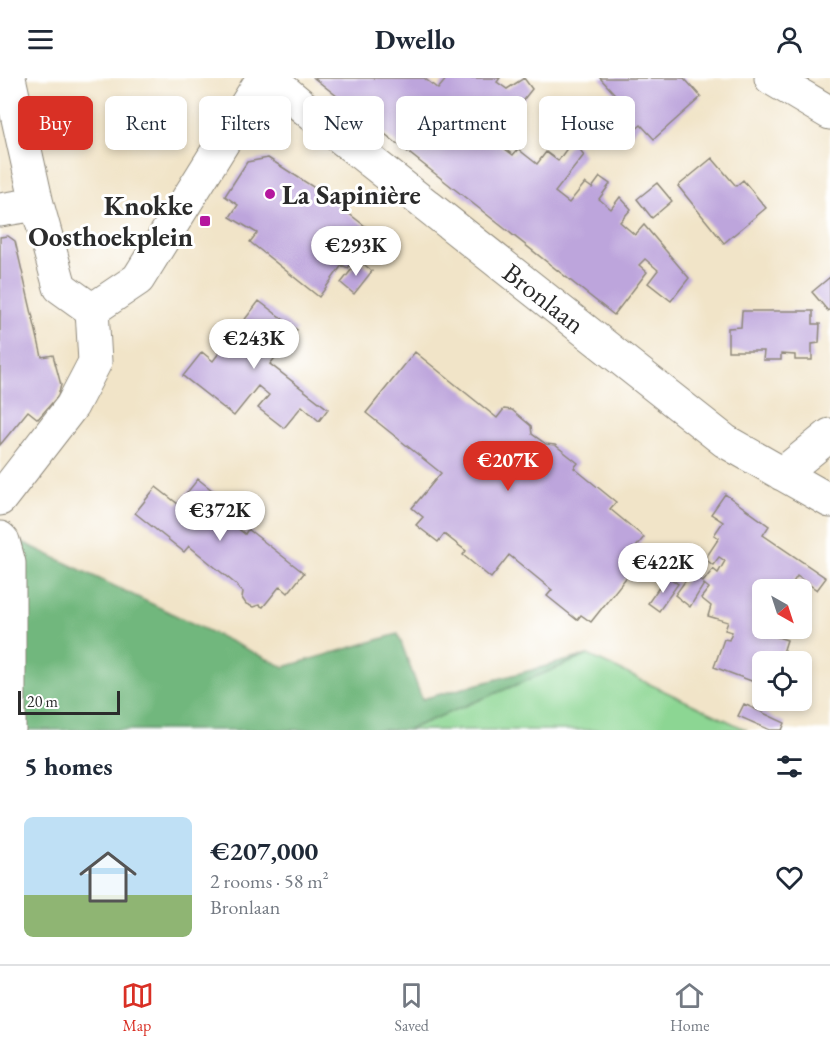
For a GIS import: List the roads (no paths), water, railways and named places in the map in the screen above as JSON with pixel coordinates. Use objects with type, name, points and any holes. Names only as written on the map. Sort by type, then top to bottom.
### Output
[{"type":"street","points":[[9,78],[60,287],[92,310]]},
{"type":"street","points":[[92,310],[138,279],[263,78]]},
{"type":"street","name":"Bronlaan","points":[[269,78],[320,122],[725,441],[830,501]]},
{"type":"street","points":[[771,78],[830,113]]},
{"type":"street","points":[[0,210],[38,204]]},
{"type":"street","points":[[0,499],[72,406],[95,362],[92,310]]},
{"type":"street","points":[[782,474],[830,435]]},
{"type":"street","points":[[0,538],[3,541],[9,563],[9,730]]},
{"type":"place","name":"La Sapinière","points":[[270,194]]},
{"type":"place","name":"Knokke Oosthoekplein","points":[[205,221]]}]
